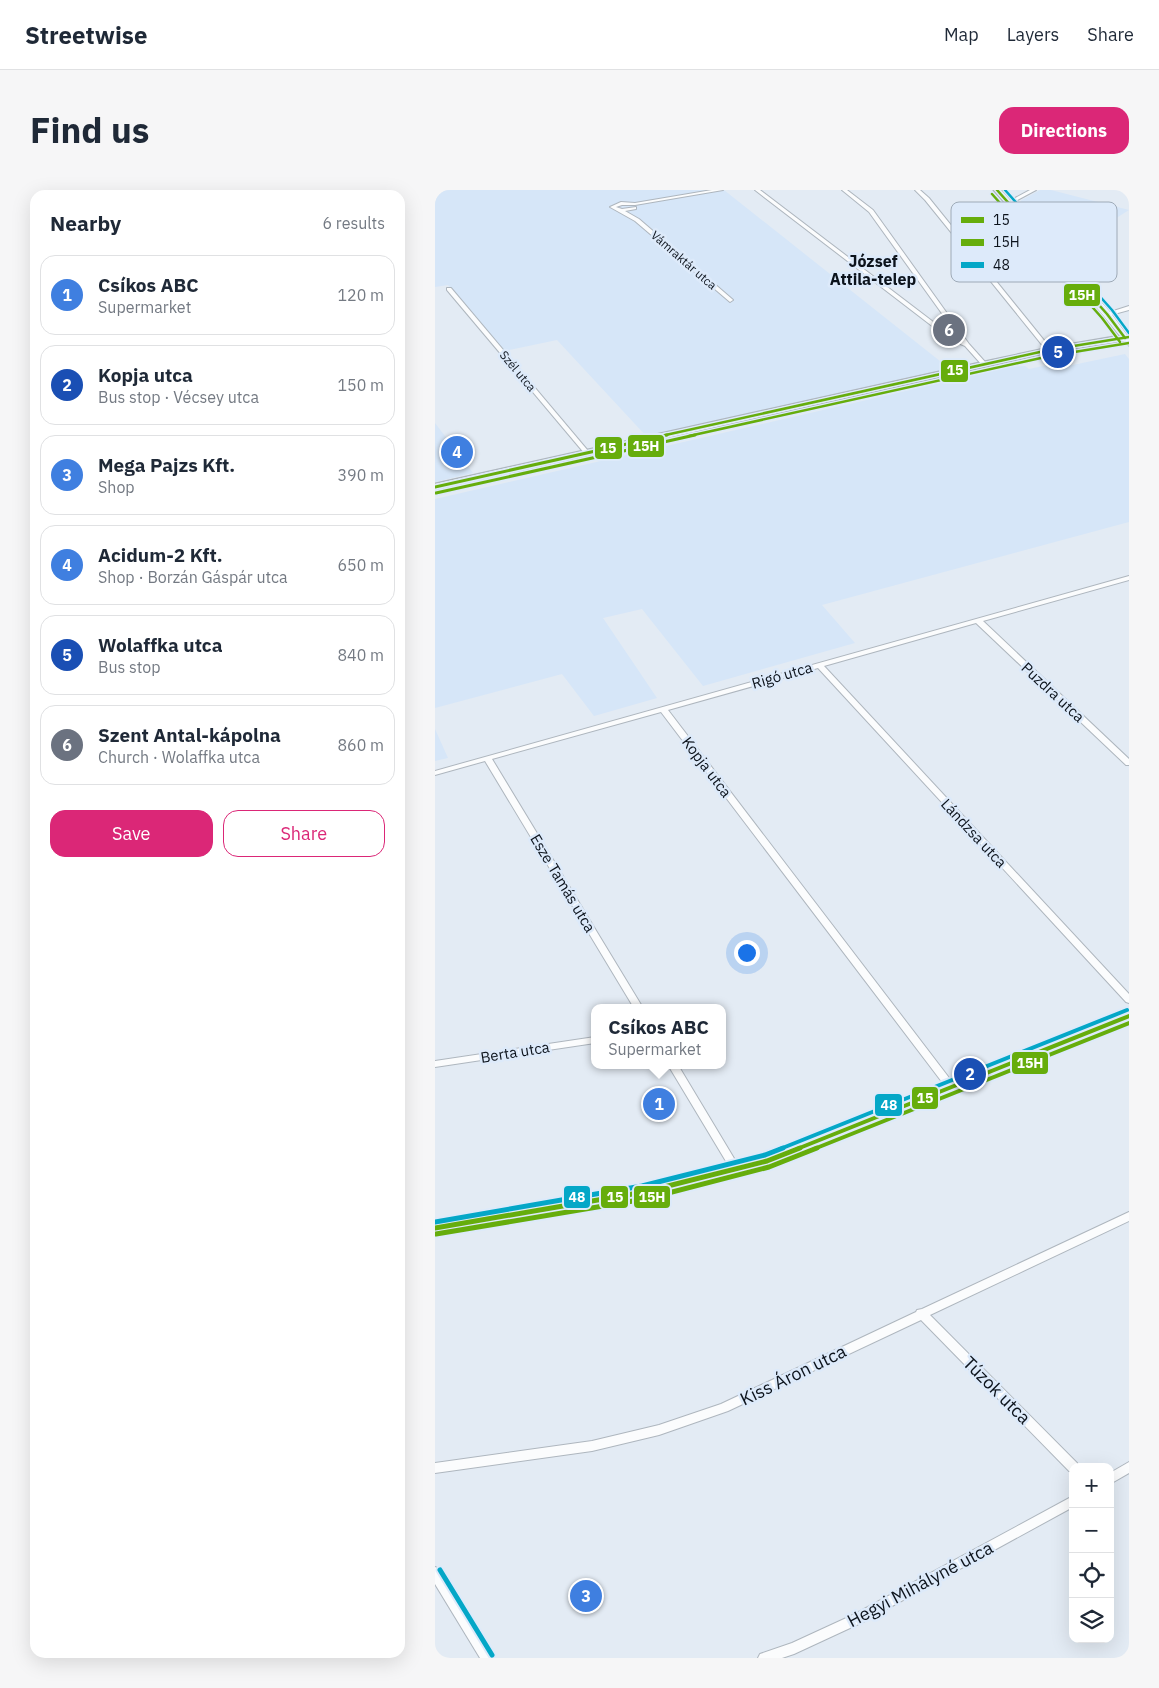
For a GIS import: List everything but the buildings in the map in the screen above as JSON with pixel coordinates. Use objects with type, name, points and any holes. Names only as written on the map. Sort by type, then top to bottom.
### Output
[{"type":"street","points":[[633,207],[621,203],[613,206],[614,210],[621,211],[721,190]]},
{"type":"street","points":[[757,190],[951,338],[967,345]]},
{"type":"street","points":[[844,190],[871,211],[967,345],[984,364]]},
{"type":"street","points":[[917,190],[927,199],[951,229]]},
{"type":"street","points":[[997,190],[1007,202]]},
{"type":"street","points":[[1010,202],[1034,190]]},
{"type":"street","points":[[1125,190],[1129,191]]},
{"type":"street","name":"Vámraktár utca","points":[[633,207],[632,212],[637,220]]},
{"type":"street","name":"Vámraktár utca","points":[[621,211],[637,220],[730,300]]},
{"type":"street","points":[[994,282],[1049,350]]},
{"type":"street","points":[[1078,282],[1128,339]]},
{"type":"street","name":"Szél utca","points":[[449,289],[587,453]]},
{"type":"street","points":[[1107,314],[1129,308]]},
{"type":"street","points":[[435,487],[1049,350],[1128,339]]},
{"type":"street","name":"Rigó utca","points":[[435,773],[1129,578]]},
{"type":"street","points":[[1120,581],[1129,588]]},
{"type":"street","name":"Puzdra utca","points":[[977,620],[1129,763]]},
{"type":"street","name":"Lándzsa utca","points":[[819,665],[1129,1000]]},
{"type":"street","name":"Kopja utca","points":[[663,709],[951,1087]]},
{"type":"street","name":"Esze Tamás utca","points":[[487,758],[637,1004]]},
{"type":"street","points":[[435,1228],[603,1200],[736,1170],[767,1161],[1129,1016]]},
{"type":"street","name":"Berta utca","points":[[435,1064],[591,1041]]},
{"type":"street","points":[[675,1069],[736,1170]]},
{"type":"street","name":"Kiss Áron utca","points":[[435,1468],[592,1446],[659,1430],[724,1408],[1129,1216]]},
{"type":"street","name":"Túzok utca","points":[[921,1313],[1069,1463]]},
{"type":"street","points":[[1114,1477],[1129,1468]]},
{"type":"street","name":"Hegyi Mihályné utca","points":[[764,1658],[794,1648],[859,1618],[1069,1503]]},
{"type":"street","points":[[435,1574],[487,1658]]},
{"type":"shaded area","points":[[435,190],[724,190],[950,369],[647,437],[557,340],[504,351],[448,285],[435,287]]},
{"type":"shaded area","points":[[1040,190],[1051,190],[1098,202],[1021,202]]},
{"type":"shaded area","points":[[1117,207],[1129,210],[1117,218]]},
{"type":"shaded area","points":[[1125,354],[1129,359],[1129,522],[822,605],[855,643],[703,686],[642,609],[603,618],[657,698],[594,716],[562,674],[435,708],[435,499],[1010,367],[1025,366],[1029,369],[1062,362],[1068,366]]},
{"type":"shaded area","points":[[435,423],[473,473],[435,482]]},
{"type":"shaded area","points":[[435,729],[448,758],[435,761]]},
{"type":"transit line","name":"15","points":[[997,190],[1008,202]]},
{"type":"transit line","name":"48","points":[[1005,190],[1016,202]]},
{"type":"transit line","name":"15H","points":[[992,194],[999,202]]},
{"type":"transit line","name":"15H","points":[[1070,282],[1102,318],[1120,342]]},
{"type":"transit line","name":"15","points":[[1079,282],[1125,338]]},
{"type":"transit line","name":"48","points":[[1087,282],[1129,333]]},
{"type":"transit line","name":"15","points":[[435,487],[984,364],[1049,350],[1129,337]]},
{"type":"transit line","name":"15H","points":[[436,493],[985,370],[1050,356],[1129,343]]},
{"type":"transit line","name":"48","points":[[435,1222],[642,1186],[765,1155],[1127,1010]]},
{"type":"transit line","name":"15","points":[[435,1228],[644,1192],[767,1161],[1129,1016]]},
{"type":"transit line","name":"15H","points":[[436,1234],[645,1199],[769,1167],[1129,1023]]},
{"type":"transit line","name":"48","points":[[440,1570],[492,1655]]},
{"type":"place","name":"Szent Antal-kápolna","points":[[949,330]]},
{"type":"place","name":"Wolaffka utca","points":[[1058,352]]},
{"type":"place","name":"Acidum-2 Kft.","points":[[457,452]]},
{"type":"place","name":"Kopja utca","points":[[970,1074]]},
{"type":"place","name":"Csíkos ABC","points":[[659,1104]]},
{"type":"place","name":"Mega Pajzs Kft.","points":[[586,1596]]},
{"type":"district","name":"József Attila-telep","points":[[873,270]]}]
